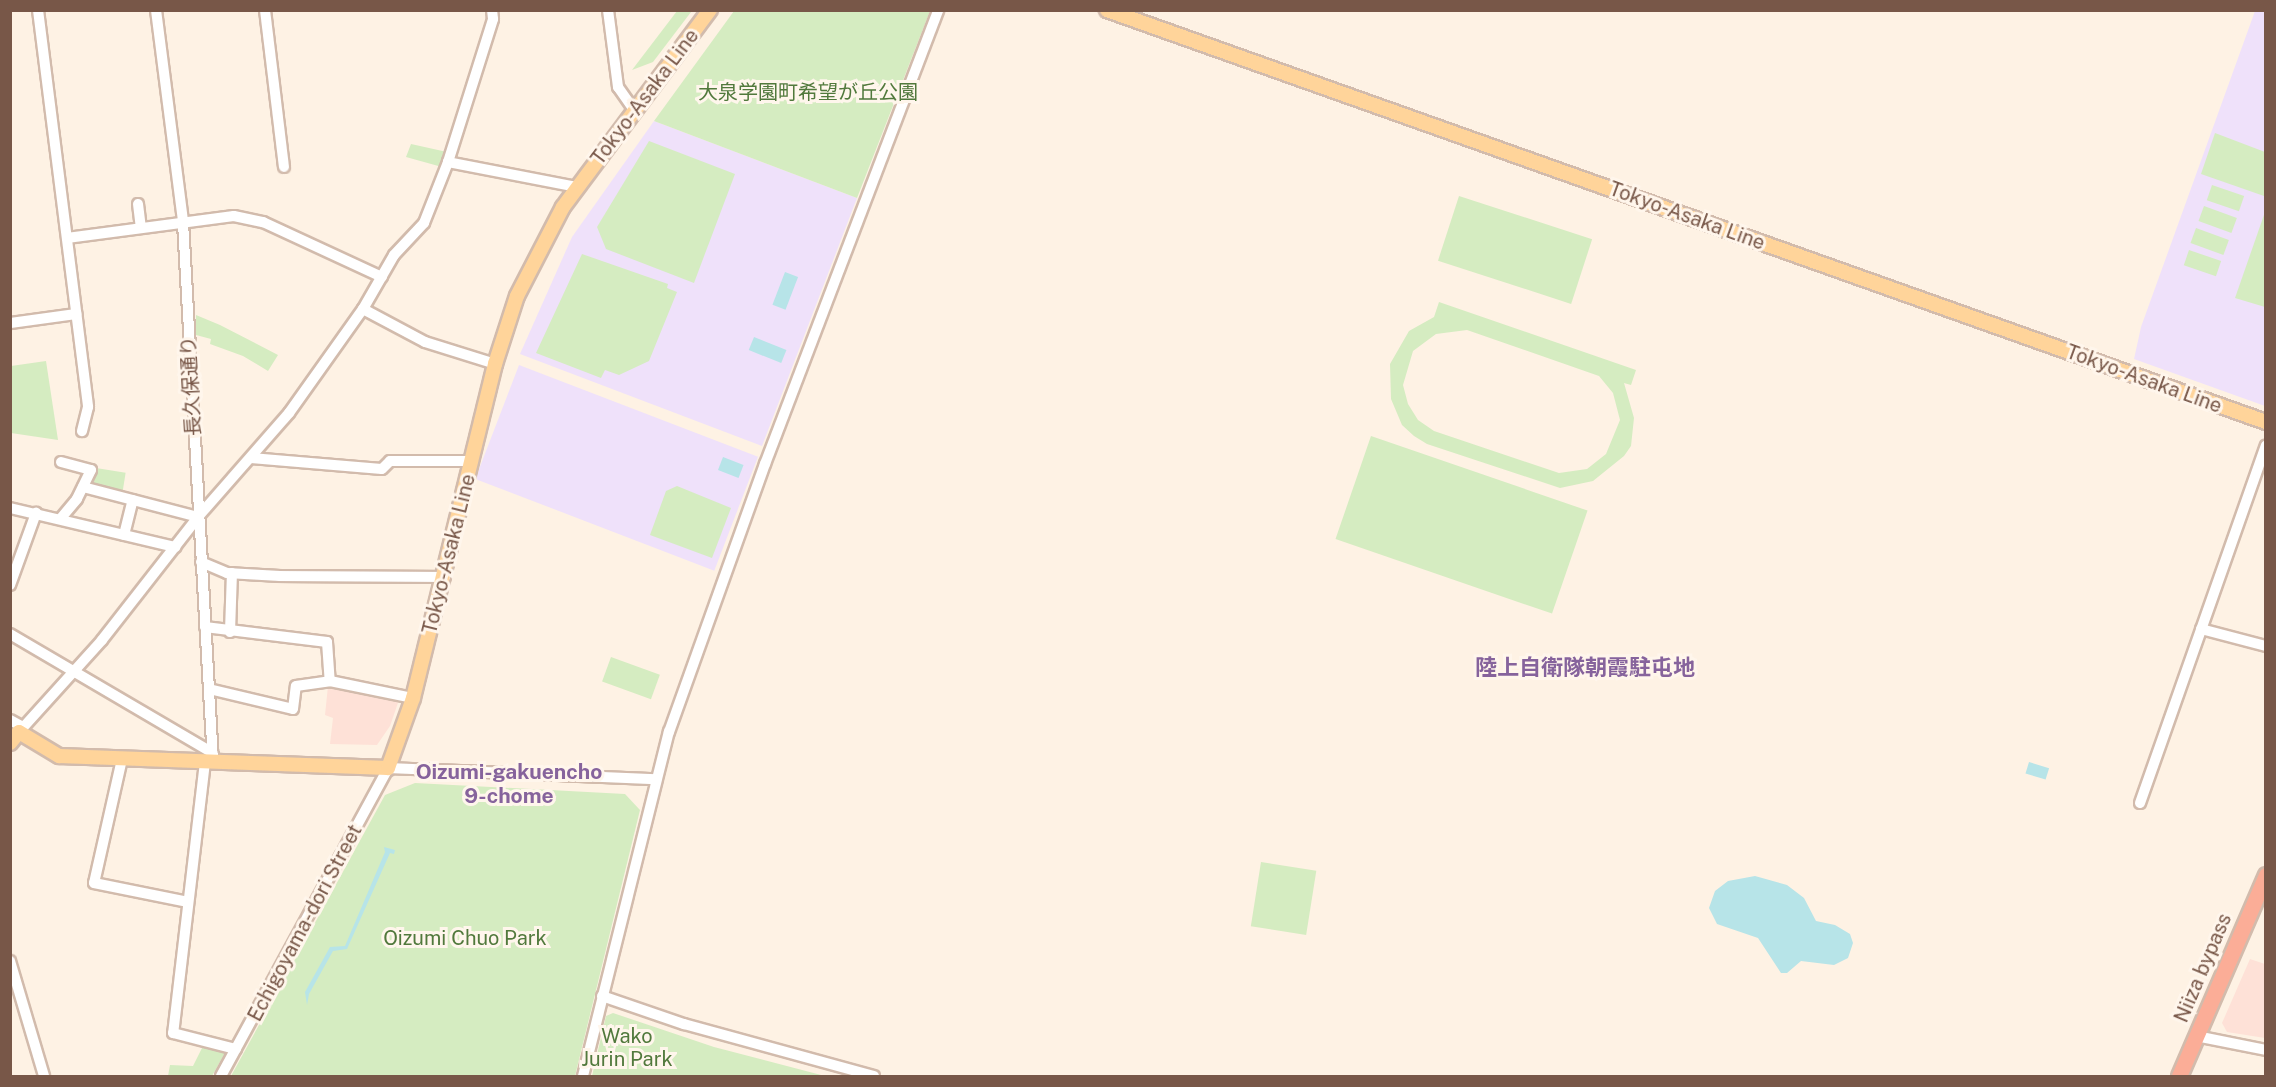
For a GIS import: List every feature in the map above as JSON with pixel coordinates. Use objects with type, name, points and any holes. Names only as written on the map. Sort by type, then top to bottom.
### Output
[{"type":"highway","name":"Niiza bypass","points":[[2188,1077],[2200,1037],[2265,876]]},
{"type":"highway","name":"Niiza bypass","points":[[2179,1077],[2265,898]]},
{"type":"main road","name":"Tokyo-Asaka Line","points":[[388,768],[413,698],[445,577],[495,364],[517,297],[549,232],[577,187],[710,10]]},
{"type":"main road","name":"Tokyo-Asaka Line","points":[[1107,10],[2265,422]]},
{"type":"main road","points":[[17,734],[59,756],[210,759],[388,768]]},
{"type":"street","points":[[38,10],[88,407],[82,431]]},
{"type":"street","name":"長久保通り","points":[[156,10],[183,222],[209,689],[210,759],[188,902],[173,1035],[236,1049]]},
{"type":"street","points":[[265,10],[284,167]]},
{"type":"street","points":[[10,720],[17,734],[137,598],[198,517],[251,458],[310,386],[363,309],[394,255],[424,223],[448,162],[493,19],[492,10]]},
{"type":"street","points":[[608,10],[618,87],[634,110]]},
{"type":"street","points":[[583,1077],[669,732],[765,464],[938,10]]},
{"type":"street","points":[[448,162],[577,187]]},
{"type":"street","points":[[138,204],[141,227]]},
{"type":"street","points":[[67,238],[234,216],[263,222],[382,277]]},
{"type":"street","points":[[363,309],[425,342],[495,364]]},
{"type":"street","points":[[10,323],[76,314]]},
{"type":"street","points":[[2140,803],[2265,446]]},
{"type":"street","points":[[251,458],[382,469],[390,461],[472,461]]},
{"type":"street","points":[[61,462],[90,469],[83,487],[61,518]]},
{"type":"street","points":[[83,487],[198,517]]},
{"type":"street","points":[[124,535],[133,500]]},
{"type":"street","points":[[10,508],[61,518],[175,547]]},
{"type":"street","points":[[10,585],[36,513]]},
{"type":"street","points":[[201,562],[232,573],[352,579],[445,577]]},
{"type":"street","points":[[230,632],[232,573]]},
{"type":"street","points":[[205,627],[230,632],[327,642],[330,681]]},
{"type":"street","points":[[2201,629],[2265,646]]},
{"type":"street","points":[[10,634],[73,670],[210,759]]},
{"type":"street","points":[[209,689],[293,709],[296,686],[330,681],[413,698]]},
{"type":"street","points":[[122,759],[94,883],[188,902]]},
{"type":"street","points":[[388,768],[656,779]]},
{"type":"street","name":"Echigoyama-dori Street","points":[[220,1077],[388,768]]},
{"type":"street","points":[[10,961],[44,1077]]},
{"type":"street","points":[[602,996],[684,1024],[874,1077]]},
{"type":"street","points":[[2200,1037],[2265,1050]]},
{"type":"shaded area","points":[[2255,11],[2265,11],[2265,406],[2134,359],[2141,327]]},
{"type":"shaded area","points":[[654,121],[857,198],[762,446],[520,354],[572,237]]},
{"type":"shaded area","points":[[519,365],[758,457],[714,571],[475,479]]},
{"type":"shaded area","points":[[328,686],[400,697],[390,726],[377,745],[330,744],[333,718],[325,715]]},
{"type":"shaded area","points":[[2250,959],[2265,964],[2265,1038],[2227,1032],[2222,1023]]},
{"type":"green space","points":[[677,11],[691,12],[653,62],[632,70]]},
{"type":"green space","name":"大泉学園町希望が丘公園","points":[[734,11],[930,11],[857,198],[654,121]]},
{"type":"green space","points":[[2215,133],[2265,152],[2264,196],[2201,174]]},
{"type":"green space","points":[[649,141],[735,174],[694,283],[606,249],[597,227]]},
{"type":"green space","points":[[411,144],[447,152],[442,167],[406,157]]},
{"type":"green space","points":[[2212,185],[2244,196],[2239,211],[2207,200]]},
{"type":"green space","points":[[1459,196],[1592,239],[1571,304],[1438,261]]},
{"type":"green space","points":[[2204,206],[2237,218],[2231,233],[2199,221]]},
{"type":"green space","points":[[2265,212],[2265,307],[2235,298]]},
{"type":"green space","points":[[2196,228],[2229,240],[2223,255],[2191,243]]},
{"type":"green space","points":[[2189,250],[2221,261],[2216,276],[2184,265]]},
{"type":"green space","points":[[582,254],[668,284],[667,288],[677,292],[649,361],[619,375],[605,370],[601,378],[536,353]]},
{"type":"green space","points":[[1439,302],[1636,370],[1631,385],[1624,383],[1634,418],[1631,446],[1624,456],[1593,481],[1560,488],[1427,444],[1414,436],[1402,425],[1391,399],[1390,364],[1409,331],[1434,317]],"holes":[[[1467,330],[1599,376],[1613,393],[1620,420],[1606,454],[1587,469],[1559,473],[1434,431],[1418,420],[1408,404],[1403,385],[1413,351],[1436,334]]]},
{"type":"green space","points":[[196,315],[278,355],[268,371],[243,356],[210,344],[211,339],[196,335]]},
{"type":"green space","points":[[46,361],[58,440],[11,433],[11,366]]},
{"type":"green space","points":[[1371,436],[1588,511],[1552,614],[1336,539]]},
{"type":"green space","points":[[96,468],[126,473],[123,490],[93,486]]},
{"type":"green space","points":[[677,486],[731,508],[712,558],[650,535],[666,491]]},
{"type":"green space","points":[[611,657],[660,675],[651,699],[602,681]]},
{"type":"green space","name":"Oizumi Chuo Park","points":[[415,783],[625,794],[640,810],[575,1076],[231,1076],[385,795]]},
{"type":"green space","points":[[1261,862],[1316,871],[1306,935],[1251,926]]},
{"type":"green space","name":"Wako Jurin Park","points":[[613,1013],[714,1047],[825,1076],[592,1076],[606,1016]]},
{"type":"green space","points":[[203,1046],[226,1051],[212,1076],[168,1076],[170,1065],[193,1066]]},
{"type":"water","points":[[785,272],[798,277],[786,310],[772,305]]},
{"type":"water","points":[[754,337],[786,350],[781,363],[749,350]]},
{"type":"water","points":[[723,457],[744,465],[739,478],[718,470]]},
{"type":"water","points":[[2029,762],[2049,768],[2046,780],[2025,773]]},
{"type":"water","points":[[384,847],[395,850],[394,854],[390,853],[347,949],[333,951],[309,994],[307,1005],[305,992],[330,947],[345,946],[385,852]]},
{"type":"water","points":[[1755,876],[1787,885],[1804,898],[1816,921],[1835,925],[1850,934],[1853,943],[1848,958],[1834,965],[1801,961],[1787,973],[1781,973],[1758,938],[1717,924],[1709,908],[1715,891],[1728,881]]},
{"type":"district","name":"陸上自衛隊朝霞駐屯地","points":[[1585,668]]},
{"type":"district","name":"Oizumi-gakuencho 9-chome","points":[[509,784]]}]
